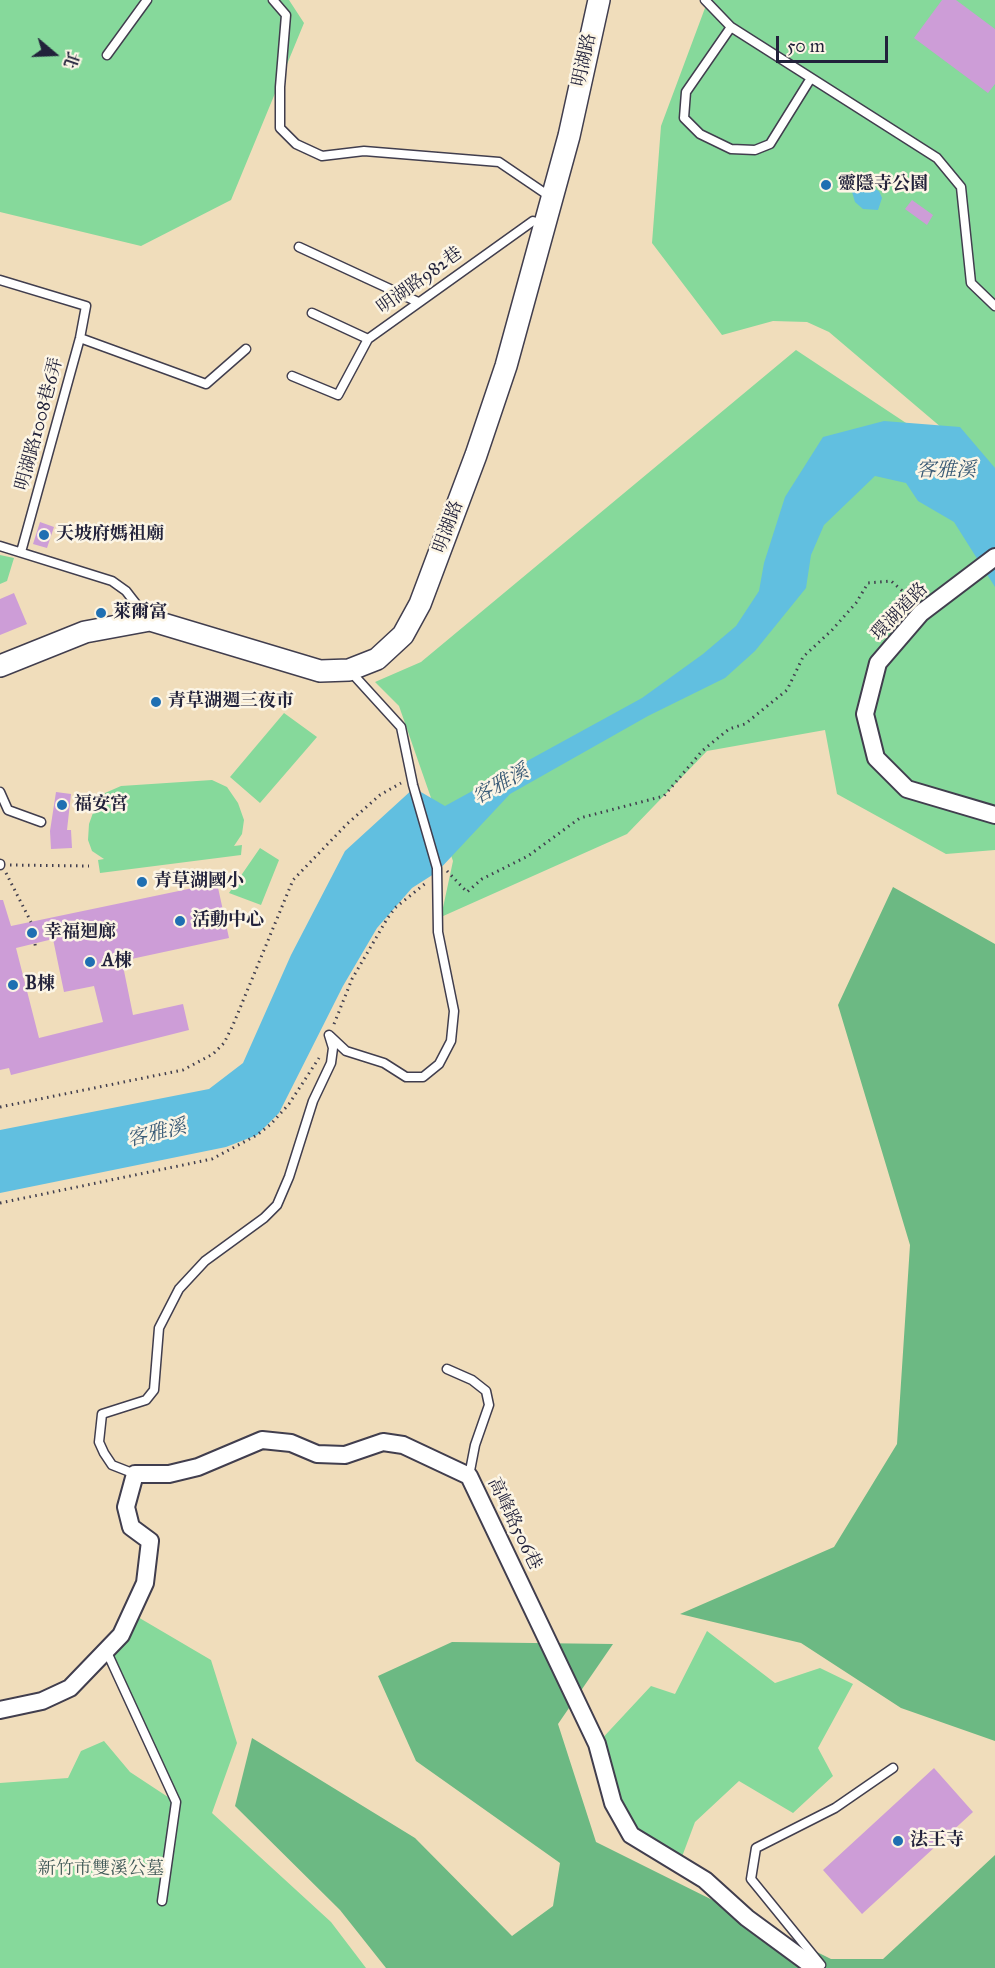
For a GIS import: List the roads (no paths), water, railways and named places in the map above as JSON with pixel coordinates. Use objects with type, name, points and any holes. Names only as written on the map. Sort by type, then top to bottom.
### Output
[{"type":"street","name":"明湖路","points":[[0,666],[85,632],[150,620],[320,671],[349,670],[377,659],[403,635],[420,604],[502,377],[552,199],[598,0]]},
{"type":"street","name":"環湖道路","points":[[995,557],[921,613],[878,663],[865,714],[876,758],[906,789],[995,815]]},
{"type":"street","name":"高峰路506巷","points":[[135,1474],[169,1474],[198,1467],[262,1440],[291,1443],[317,1455],[345,1455],[383,1442],[403,1445],[469,1476],[597,1744],[613,1803],[631,1835],[705,1880],[747,1918],[815,1968]]},
{"type":"street","points":[[0,1710],[42,1701],[70,1688],[121,1635],[145,1583],[150,1541],[131,1527],[126,1507],[135,1474]]},
{"type":"lane","points":[[107,55],[147,0]]},
{"type":"lane","points":[[273,0],[286,15],[280,87],[280,128],[296,144],[322,156],[364,151],[499,162],[552,199]]},
{"type":"lane","points":[[705,0],[731,27],[937,158],[961,187],[971,283],[995,306]]},
{"type":"lane","points":[[731,27],[686,92],[684,118],[700,134],[731,149],[755,150],[770,144],[811,78]]},
{"type":"lane","name":"明湖路982巷","points":[[292,376],[338,395],[368,339],[533,221],[545,224]]},
{"type":"lane","points":[[298,247],[418,302]]},
{"type":"lane","name":"明湖路1008巷6弄","points":[[0,280],[86,306],[80,339],[21,552]]},
{"type":"lane","points":[[312,313],[368,339]]},
{"type":"lane","name":"明湖路1008巷6弄","points":[[80,339],[206,384],[246,349]]},
{"type":"lane","points":[[0,546],[112,581],[126,591],[150,620]]},
{"type":"lane","points":[[135,1474],[112,1465],[104,1454],[99,1442],[102,1413],[146,1400],[154,1390],[159,1329],[179,1289],[205,1261],[264,1218],[277,1205],[289,1177],[313,1101],[331,1063],[333,1048],[329,1035],[346,1051],[384,1063],[406,1077],[423,1077],[439,1064],[452,1041],[454,1011],[438,932],[436,873],[412,782],[401,727],[349,670]]},
{"type":"lane","points":[[0,792],[8,810],[41,822]]},
{"type":"lane","points":[[447,1369],[472,1380],[486,1391],[489,1405],[475,1445],[469,1476]]},
{"type":"lane","points":[[106,1649],[176,1802],[162,1901]]},
{"type":"lane","points":[[823,1968],[751,1878],[756,1848],[835,1808],[893,1768]]},
{"type":"water","points":[[862,182],[879,191],[882,198],[878,210],[863,209],[855,202],[852,192]]},
{"type":"water","name":"客雅溪","points":[[884,421],[960,427],[995,468],[995,587],[954,522],[918,501],[906,483],[875,476],[824,525],[811,555],[806,588],[755,651],[725,678],[648,716],[510,794],[437,872],[412,888],[377,928],[343,986],[279,1113],[257,1135],[226,1147],[0,1193],[0,1130],[209,1089],[243,1063],[291,955],[345,851],[414,788],[445,806],[642,698],[703,654],[736,626],[759,591],[764,563],[785,497],[823,437]]},
{"type":"place","name":"靈隱寺公園","points":[[826,185]]},
{"type":"place","name":"天坡府媽祖廟","points":[[44,535]]},
{"type":"place","name":"萊爾富","points":[[101,613]]},
{"type":"place","name":"青草湖週三夜市","points":[[156,702]]},
{"type":"place","name":"福安宮","points":[[62,805]]},
{"type":"place","name":"青草湖國小","points":[[142,882]]},
{"type":"place","name":"活動中心","points":[[180,921]]},
{"type":"place","name":"幸福迴廊","points":[[32,933]]},
{"type":"place","name":"A棟","points":[[90,962]]},
{"type":"place","name":"B棟","points":[[13,985]]},
{"type":"place","name":"法王寺","points":[[898,1841]]},
{"type":"park label","name":"新竹市雙溪公墓","points":[[101,1870]]}]
